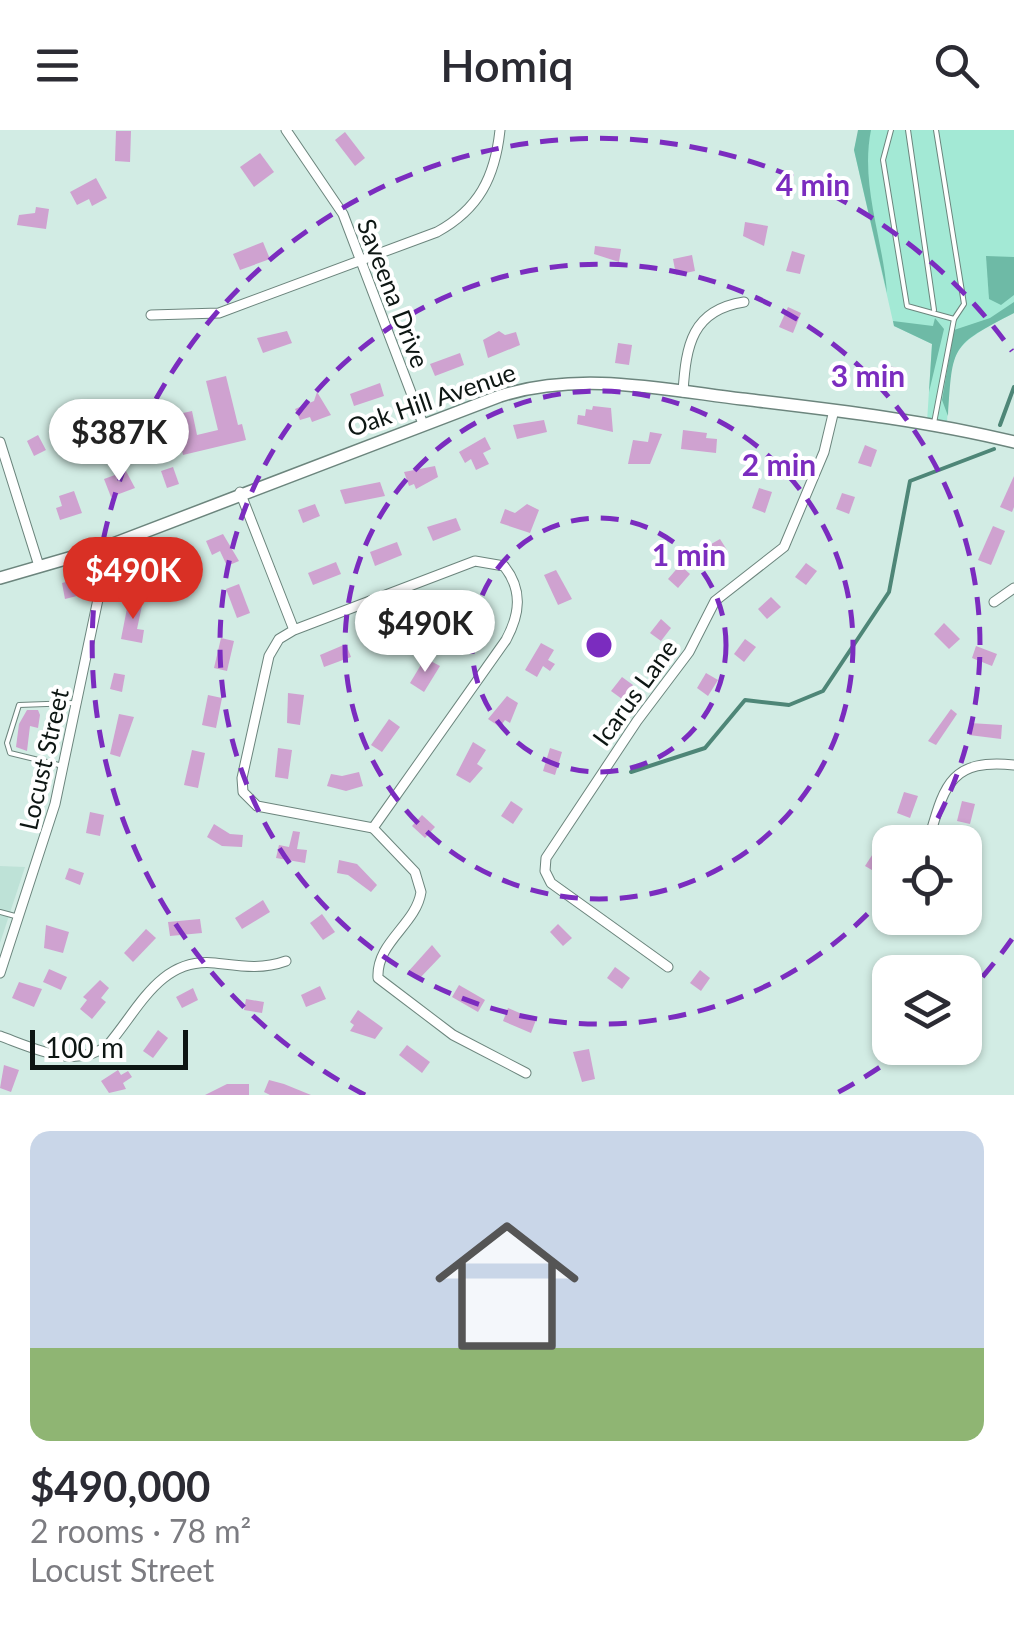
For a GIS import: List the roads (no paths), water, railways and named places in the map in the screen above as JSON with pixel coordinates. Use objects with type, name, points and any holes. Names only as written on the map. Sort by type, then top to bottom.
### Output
[{"type":"main road","name":"Oak Hill Avenue","points":[[0,578],[100,549],[240,492],[514,392],[561,382],[683,392],[934,423],[1014,442]]},
{"type":"street","name":"Saveena Drive","points":[[286,130],[343,214],[423,424]]},
{"type":"street","points":[[151,316],[220,313],[360,262],[464,217],[497,164],[500,130]]},
{"type":"street","points":[[683,392],[687,356],[702,318],[717,308],[744,302]]},
{"type":"street","name":"Icarus Lane","points":[[668,967],[551,883],[545,871],[546,858],[627,735],[689,652],[715,601],[784,547],[824,452],[834,410]]},
{"type":"street","points":[[0,442],[39,566]]},
{"type":"street","points":[[240,492],[294,630]]},
{"type":"street","name":"Locust Street","points":[[0,973],[20,918],[63,766],[101,585],[100,549]]},
{"type":"street","points":[[373,828],[506,640],[516,617],[514,584],[495,561],[475,561],[294,630],[279,640],[265,670],[242,778],[243,792],[261,807],[373,828],[414,872],[421,892],[410,916],[380,957],[378,978],[453,1035],[526,1073]]},
{"type":"street","points":[[994,602],[1014,588]]},
{"type":"street","points":[[933,825],[943,793],[957,774],[978,764],[1014,766]]},
{"type":"street","points":[[0,1036],[56,1055],[87,1056],[108,1045],[170,971],[200,962],[260,968],[286,961]]},
{"type":"lane","points":[[891,130],[883,160],[907,306],[934,310],[954,319]]},
{"type":"lane","points":[[908,130],[934,310]]},
{"type":"lane","points":[[934,423],[954,319],[964,304],[936,130]]},
{"type":"lane","points":[[63,766],[10,753],[7,743],[19,705],[76,703]]},
{"type":"lane","points":[[0,912],[20,918]]},
{"type":"waterway","points":[[1000,425],[1014,387]]},
{"type":"waterway","points":[[631,772],[705,748],[745,700],[789,705],[823,691],[889,592],[910,481],[994,449]]}]
